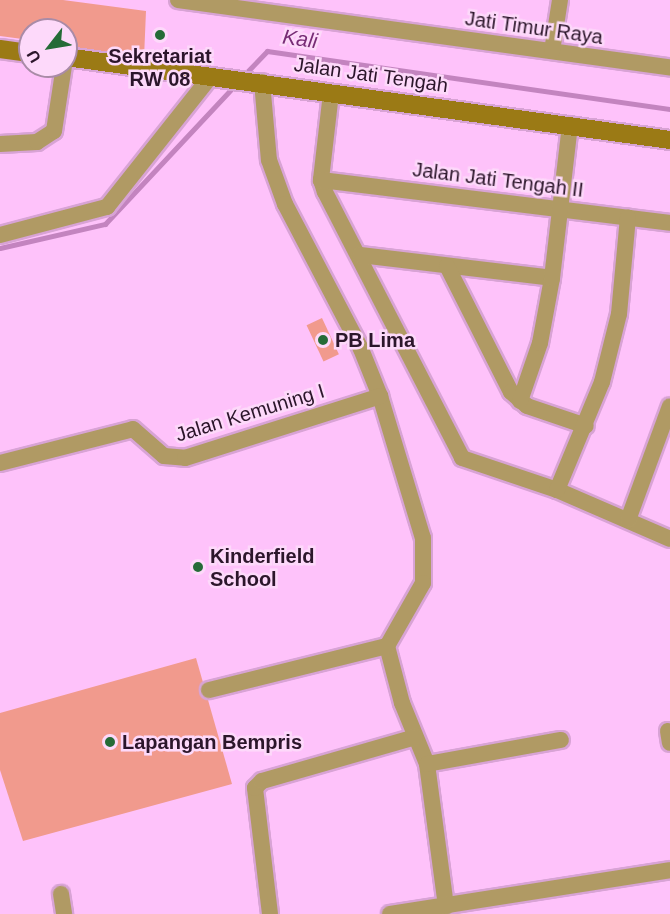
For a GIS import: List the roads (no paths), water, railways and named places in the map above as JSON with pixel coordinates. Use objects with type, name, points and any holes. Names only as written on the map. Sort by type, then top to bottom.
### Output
[{"type":"street","name":"Jati Timur Raya","points":[[178,0],[208,2],[670,67]]},
{"type":"street","points":[[552,51],[560,0]]},
{"type":"street","points":[[0,49],[18,51]]},
{"type":"street","name":"Jalan Jati Tengah","points":[[78,59],[670,140]]},
{"type":"street","points":[[0,235],[107,207],[210,77]]},
{"type":"street","points":[[0,144],[37,142],[54,130],[62,78]]},
{"type":"street","points":[[209,690],[387,646],[417,598],[423,583],[425,559],[423,538],[380,396],[361,349],[285,204],[269,160],[247,81]]},
{"type":"street","points":[[331,93],[321,180],[462,458],[557,490],[670,539]]},
{"type":"street","points":[[520,401],[540,343],[552,278],[570,125]]},
{"type":"street","name":"Jalan Jati Tengah II","points":[[321,180],[670,223]]},
{"type":"street","points":[[557,490],[586,426],[619,314],[628,217]]},
{"type":"street","points":[[360,255],[552,278]]},
{"type":"street","points":[[447,267],[494,362],[520,401],[586,426]]},
{"type":"street","name":"Jalan Kemuning I","points":[[0,464],[133,429],[164,456],[185,458],[380,396]]},
{"type":"street","points":[[628,520],[670,406]]},
{"type":"street","points":[[387,646],[415,737],[427,764],[446,907]]},
{"type":"street","points":[[270,914],[255,788],[262,781],[415,737]]},
{"type":"street","points":[[427,764],[561,740]]},
{"type":"street","points":[[390,914],[670,870]]},
{"type":"street","points":[[61,894],[64,914]]},
{"type":"waterway","name":"Kali","points":[[243,76],[267,51],[670,109]]},
{"type":"waterway","name":"Kali","points":[[0,248],[105,224],[235,85]]},
{"type":"place","name":"Sekretariat RW 08","points":[[160,35]]},
{"type":"place","name":"PB Lima","points":[[323,340]]},
{"type":"place","name":"Kinderfield School","points":[[198,567]]},
{"type":"place","name":"Lapangan Bempris","points":[[110,742]]}]
